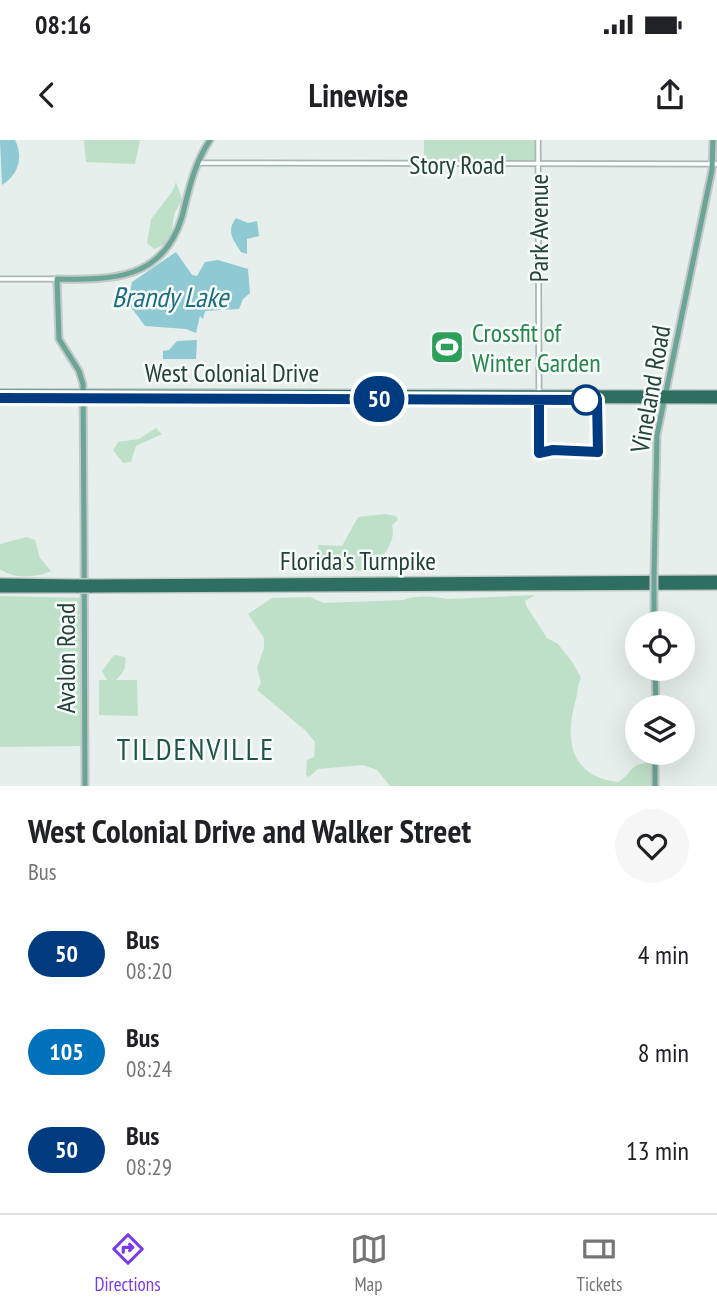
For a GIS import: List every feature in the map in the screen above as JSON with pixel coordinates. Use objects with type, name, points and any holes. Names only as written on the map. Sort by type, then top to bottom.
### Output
[{"type":"highway","name":"West Colonial Drive","points":[[0,395],[175,398],[203,392],[403,399],[433,393],[580,400],[619,395],[717,400]]},
{"type":"highway","name":"West Colonial Drive","points":[[83,396],[340,393],[484,400],[717,394]]},
{"type":"highway","points":[[320,398],[323,395],[340,393]]},
{"type":"highway","points":[[484,400],[497,394]]},
{"type":"highway","name":"Florida's Turnpike","points":[[90,586],[717,579]]},
{"type":"highway","name":"Florida's Turnpike","points":[[0,582],[78,586]]},
{"type":"highway","name":"Florida's Turnpike","points":[[0,589],[78,586],[717,586]]},
{"type":"main road","points":[[57,279],[116,278],[150,263],[170,243],[178,226],[196,163],[210,140]]},
{"type":"main road","name":"Vineland Road","points":[[654,611],[656,447],[715,164],[713,140]]},
{"type":"main road","name":"Avalon Road","points":[[57,279],[59,340],[80,374],[83,396],[85,786]]},
{"type":"main road","points":[[655,765],[655,786]]},
{"type":"street","name":"Park Avenue","points":[[538,140],[539,398]]},
{"type":"street","name":"Story Road","points":[[196,163],[715,164]]},
{"type":"street","points":[[0,279],[57,279]]},
{"type":"green space","points":[[84,140],[140,140],[135,164],[86,162]]},
{"type":"green space","points":[[424,140],[535,140],[535,161],[424,161]]},
{"type":"green space","points":[[176,182],[182,199],[170,236],[165,244],[154,249],[147,243],[151,219],[172,192]]},
{"type":"green space","points":[[156,428],[162,434],[136,446],[131,462],[123,463],[113,450],[118,442],[139,439]]},
{"type":"green space","points":[[385,514],[396,516],[398,520],[392,525],[390,544],[373,571],[317,569],[318,545],[342,546],[358,517]]},
{"type":"green space","points":[[27,537],[35,540],[40,558],[51,571],[25,576],[11,575],[0,569],[0,544]]},
{"type":"green space","points":[[535,595],[525,601],[527,607],[547,638],[558,644],[581,678],[571,728],[574,754],[580,764],[602,779],[618,782],[637,765],[653,765],[652,786],[390,786],[377,770],[363,765],[318,769],[309,777],[306,775],[307,760],[314,757],[315,742],[306,731],[257,690],[261,683],[257,668],[264,648],[264,638],[248,614],[272,598],[310,597],[324,603],[421,597],[448,599]]},
{"type":"green space","points":[[0,596],[84,598],[85,746],[0,747]]},
{"type":"green space","points":[[114,655],[125,657],[124,670],[116,680],[137,680],[138,716],[99,715],[99,680],[107,680],[102,671]]},
{"type":"water","points":[[0,140],[15,140],[19,153],[16,171],[2,185]]},
{"type":"water","points":[[236,218],[248,223],[257,221],[259,236],[247,239],[247,254],[241,252],[232,235],[231,227]]},
{"type":"water","name":"Brandy Lake","points":[[176,252],[192,275],[197,276],[205,262],[218,260],[248,269],[250,293],[243,299],[239,309],[205,311],[203,319],[200,316],[196,333],[186,329],[145,326],[128,303],[132,282]]},
{"type":"water","points":[[197,340],[196,359],[163,359],[163,351],[169,350],[177,341]]},
{"type":"bus line","name":"50","points":[[0,398],[597,400],[598,452],[553,450],[539,453],[539,404]]},
{"type":"place","name":"Crossfit of Winter Garden","points":[[447,347]]},
{"type":"district","name":"TILDENVILLE","points":[[196,748]]}]
